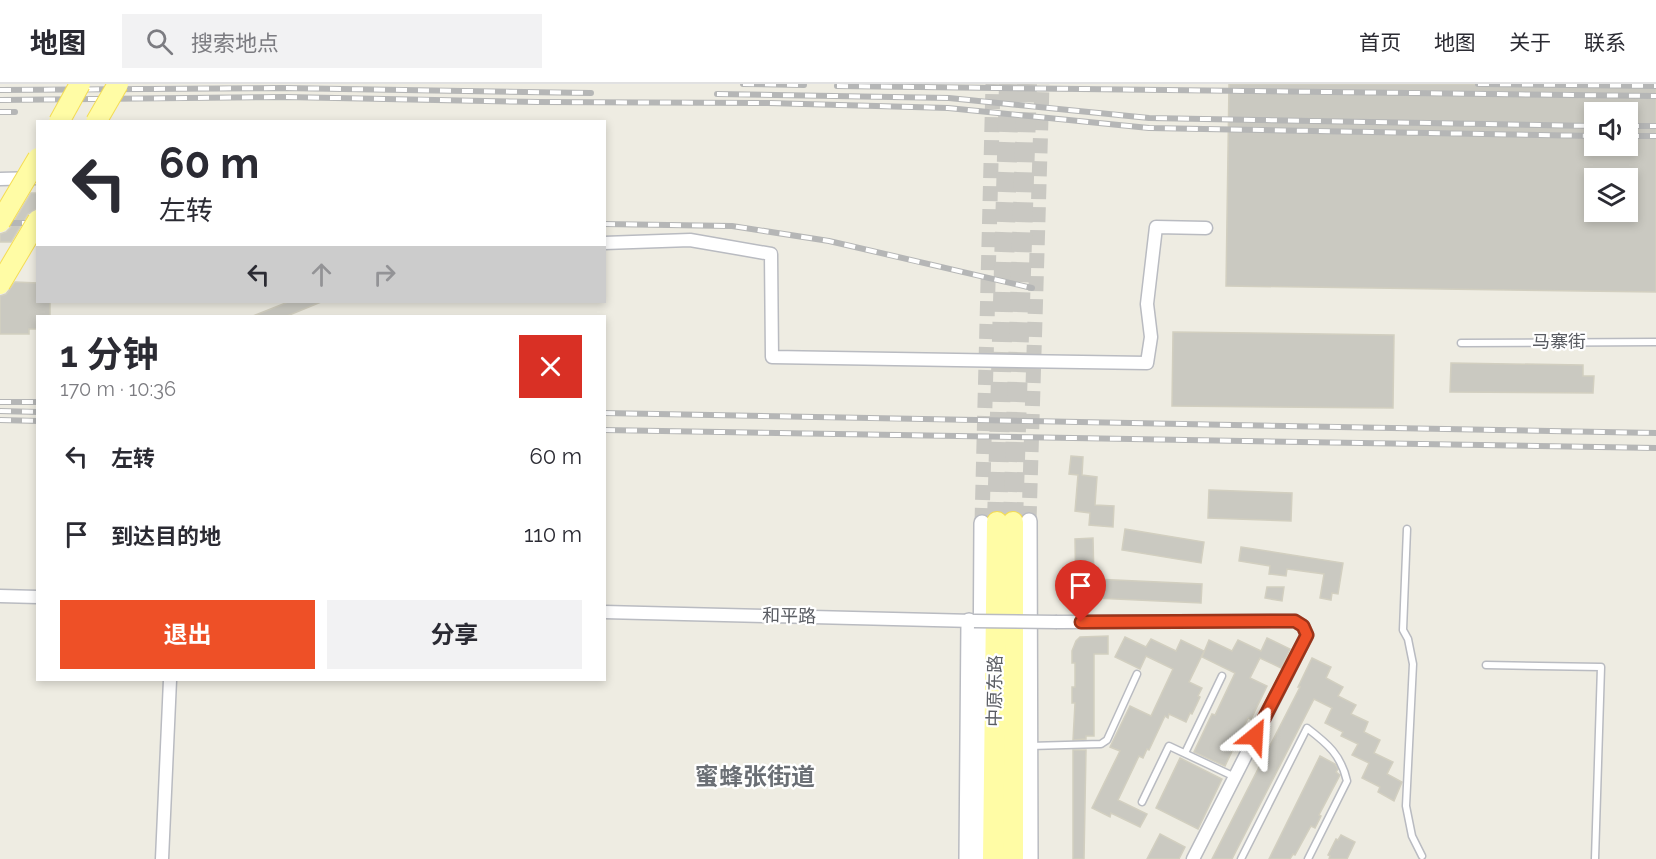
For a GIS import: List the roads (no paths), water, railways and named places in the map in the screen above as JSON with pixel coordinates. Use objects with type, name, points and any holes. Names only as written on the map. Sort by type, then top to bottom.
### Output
[{"type":"main road","points":[[60,120],[81,84]]},
{"type":"main road","points":[[97,120],[118,84]]},
{"type":"main road","points":[[0,222],[36,161]]},
{"type":"main road","points":[[0,284],[36,223]]},
{"type":"main road","name":"中原东路","points":[[993,859],[1005,522]]},
{"type":"main road","name":"中原东路","points":[[1005,522],[1013,859]]},
{"type":"street","points":[[0,179],[36,178]]},
{"type":"street","points":[[606,243],[690,240],[771,254],[772,357],[1147,363],[1151,337],[1147,304],[1155,227],[1206,228]]},
{"type":"street","points":[[1005,522],[1029,746],[1030,859]]},
{"type":"street","points":[[980,859],[1005,522]]},
{"type":"street","points":[[0,596],[36,597]]},
{"type":"street","name":"和平路","points":[[606,612],[971,621],[1295,621],[1303,626],[1307,635],[1234,777]]},
{"type":"street","points":[[967,859],[971,621]]},
{"type":"street","points":[[162,859],[170,681]]},
{"type":"street","points":[[1193,859],[1234,777]]},
{"type":"lane","name":"马寨街","points":[[1461,343],[1656,342]]},
{"type":"lane","points":[[1407,529],[1403,630],[1417,664],[1406,806],[1412,836],[1422,856]]},
{"type":"lane","points":[[1486,665],[1600,667],[1595,859]]},
{"type":"lane","points":[[1029,746],[1101,744],[1107,740],[1137,674]]},
{"type":"lane","points":[[1185,753],[1222,676]]},
{"type":"lane","points":[[1241,859],[1307,728],[1328,744],[1344,765],[1347,781],[1308,859]]},
{"type":"lane","points":[[1142,802],[1169,746],[1234,777]]},
{"type":"tunnel","points":[[982,523],[993,84]]},
{"type":"tunnel","points":[[997,522],[1009,84]]},
{"type":"tunnel","points":[[1013,522],[1027,84]]},
{"type":"tunnel","points":[[1029,521],[1042,84]]},
{"type":"railway","points":[[743,84],[804,85]]},
{"type":"railway","points":[[1478,84],[1656,86]]},
{"type":"railway","points":[[837,86],[1656,96]]},
{"type":"railway","points":[[0,90],[282,88],[591,93]]},
{"type":"railway","points":[[717,94],[949,98],[1149,118],[1584,126]]},
{"type":"railway","points":[[0,100],[285,97],[539,102],[768,103],[948,108],[1149,128],[1584,136]]},
{"type":"railway","points":[[0,112],[15,112]]},
{"type":"railway","points":[[1638,126],[1656,126]]},
{"type":"railway","points":[[1638,136],[1656,136]]},
{"type":"railway","points":[[0,223],[36,223]]},
{"type":"railway","points":[[606,224],[732,226],[829,241],[1032,288]]},
{"type":"railway","points":[[0,402],[36,402]]},
{"type":"railway","points":[[0,411],[36,412]]},
{"type":"railway","points":[[606,413],[1656,433]]},
{"type":"railway","points":[[0,420],[36,421]]},
{"type":"railway","points":[[606,430],[1656,448]]},
{"type":"district","name":"蜜蜂张街道","points":[[755,777]]}]
